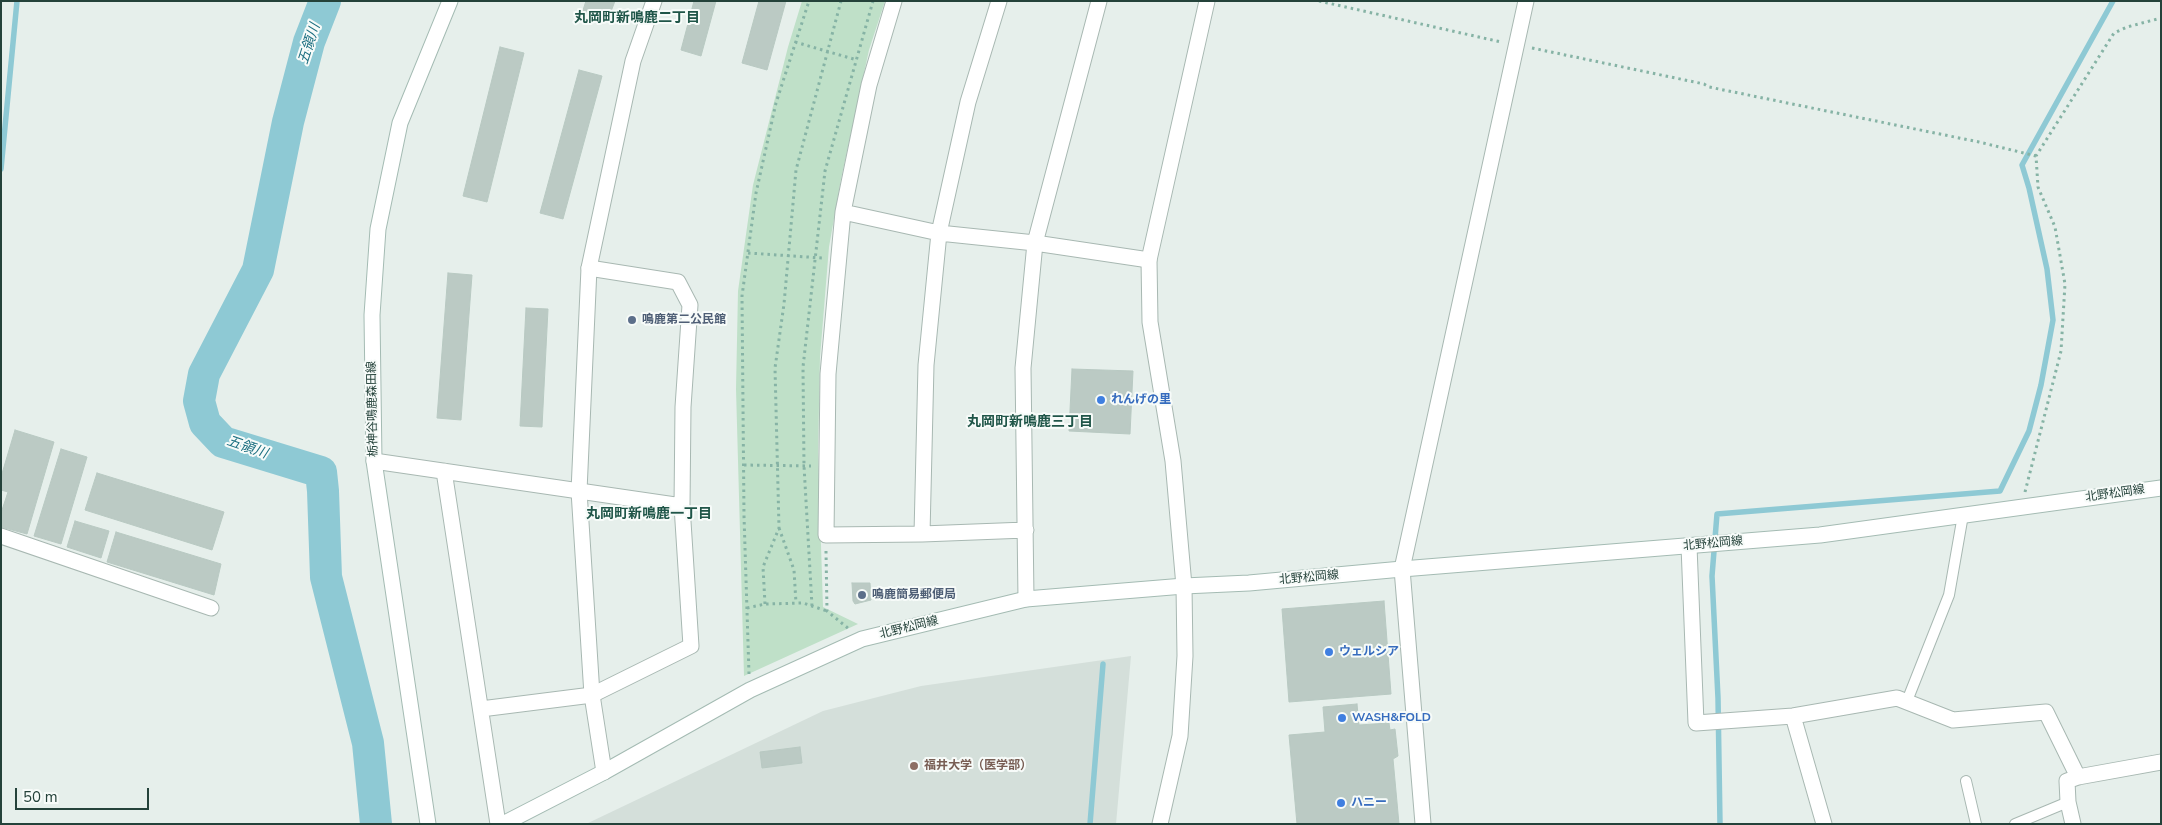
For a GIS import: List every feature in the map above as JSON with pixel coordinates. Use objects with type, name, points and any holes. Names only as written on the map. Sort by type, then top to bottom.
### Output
[{"type":"street","name":"栃神谷鳴鹿森田線","points":[[428,824],[374,460],[372,315],[378,229],[400,123],[450,1]]},
{"type":"street","points":[[604,772],[592,695],[579,491],[590,268],[633,61],[654,1]]},
{"type":"street","points":[[894,1],[869,85],[843,212],[828,374],[826,535],[1026,530]]},
{"type":"street","points":[[922,534],[926,365],[939,233],[968,102],[999,1]]},
{"type":"street","points":[[1026,599],[1023,368],[1034,243],[1099,1]]},
{"type":"street","points":[[1422,824],[1402,569],[1526,1]]},
{"type":"street","points":[[1160,824],[1180,736],[1185,656],[1184,586],[1173,461],[1150,322],[1149,260],[1204,3]]},
{"type":"street","points":[[843,212],[939,233],[1034,243],[1149,260]]},
{"type":"street","points":[[481,709],[592,695],[691,646],[682,506],[682,407],[690,305],[678,282],[590,268]]},
{"type":"street","points":[[374,460],[682,506]]},
{"type":"street","points":[[444,471],[498,824]]},
{"type":"street","name":"北野松岡線","points":[[503,824],[604,772],[750,690],[862,639],[1026,599],[1184,586],[1249,583],[1820,535],[2161,488]]},
{"type":"street","points":[[1,536],[211,608]]},
{"type":"street","points":[[1689,546],[1696,723],[1794,716],[1897,698],[1954,720],[2046,712],[2078,777]]},
{"type":"street","points":[[1794,716],[1824,824]]},
{"type":"street","points":[[2073,824],[2068,802],[2067,781],[2078,777],[2161,762]]},
{"type":"lane","points":[[1907,701],[1949,594],[1963,515]]},
{"type":"lane","points":[[1966,780],[1976,824]]},
{"type":"lane","points":[[2016,824],[2068,802]]},
{"type":"path","points":[[750,690],[742,296],[758,184],[776,103],[809,1]]},
{"type":"path","points":[[796,604],[794,570],[779,528],[775,368],[784,304],[796,170],[841,1]]},
{"type":"path","points":[[1319,1],[1704,84],[1708,87],[1979,142],[2036,156]]},
{"type":"path","points":[[2021,507],[2061,351],[2065,284],[2055,227],[2038,187],[2036,156],[2114,33],[2127,27],[2161,18]]},
{"type":"path","points":[[796,42],[827,53],[875,65]]},
{"type":"path","points":[[748,252],[839,259]]},
{"type":"path","points":[[744,466],[826,465]]},
{"type":"path","points":[[765,604],[763,568],[779,528]]},
{"type":"path","points":[[826,535],[827,611]]},
{"type":"path","points":[[747,608],[765,604],[803,604],[827,611],[862,639]]},
{"type":"shaded area","name":"福井大学（医学部）","points":[[1131,656],[1116,824],[586,824],[823,711],[921,686]]},
{"type":"green space","points":[[802,1],[885,1],[869,50],[841,179],[829,247],[820,357],[818,453],[823,607],[858,624],[744,676],[736,389],[738,291],[753,185],[788,47]]},
{"type":"building","points":[[586,1],[615,1],[607,22],[582,13]]},
{"type":"building","points":[[694,1],[716,1],[701,56],[681,50]]},
{"type":"building","points":[[759,1],[786,1],[767,70],[742,63]]},
{"type":"building","points":[[500,47],[524,53],[487,202],[463,196]]},
{"type":"building","points":[[579,70],[602,76],[563,219],[540,213]]},
{"type":"building","points":[[448,273],[472,275],[461,420],[437,418]]},
{"type":"building","points":[[526,308],[548,309],[542,427],[520,426]]},
{"type":"building","points":[[1072,369],[1133,371],[1130,434],[1069,431]]},
{"type":"building","points":[[15,430],[54,442],[27,534],[1,527],[1,513],[8,492],[1,490],[1,477]]},
{"type":"building","points":[[61,449],[87,457],[61,544],[34,536]]},
{"type":"building","points":[[97,473],[224,512],[212,550],[85,510]]},
{"type":"building","points":[[75,521],[109,531],[101,558],[67,547]]},
{"type":"building","points":[[116,532],[221,564],[214,595],[107,562]]},
{"type":"building","points":[[852,583],[870,583],[871,600],[855,604],[853,601]]},
{"type":"building","points":[[1384,601],[1391,694],[1289,702],[1282,609]]},
{"type":"building","points":[[1357,704],[1359,725],[1389,723],[1390,730],[1395,729],[1398,756],[1393,759],[1399,824],[1297,824],[1289,735],[1325,732],[1323,707]]},
{"type":"building","points":[[800,747],[802,763],[762,768],[760,752]]},
{"type":"waterway","points":[[1,169],[17,1]]},
{"type":"waterway","name":"五領川","points":[[325,1],[309,42],[288,122],[258,270],[204,374],[199,401],[205,423],[223,442],[321,472],[326,577],[368,743],[376,824]]},
{"type":"waterway","points":[[1720,824],[1718,698],[1712,576],[1717,514],[2000,491],[2029,431],[2041,385],[2053,320],[2047,269],[2022,165],[2113,1]]},
{"type":"waterway","points":[[1090,824],[1103,664]]},
{"type":"place","name":"鳴鹿第二公民館","points":[[632,320]]},
{"type":"place","name":"れんげの里","points":[[1101,400]]},
{"type":"place","name":"鳴鹿簡易郵便局","points":[[862,595]]},
{"type":"place","name":"ウェルシア","points":[[1329,652]]},
{"type":"place","name":"WASH&FOLD","points":[[1342,718]]},
{"type":"place","name":"福井大学（医学部）","points":[[914,766]]},
{"type":"place","name":"ハニー","points":[[1341,803]]},
{"type":"district","name":"丸岡町新鳴鹿二丁目","points":[[637,19]]},
{"type":"district","name":"丸岡町新鳴鹿三丁目","points":[[1030,423]]},
{"type":"district","name":"丸岡町新鳴鹿一丁目","points":[[649,515]]}]
